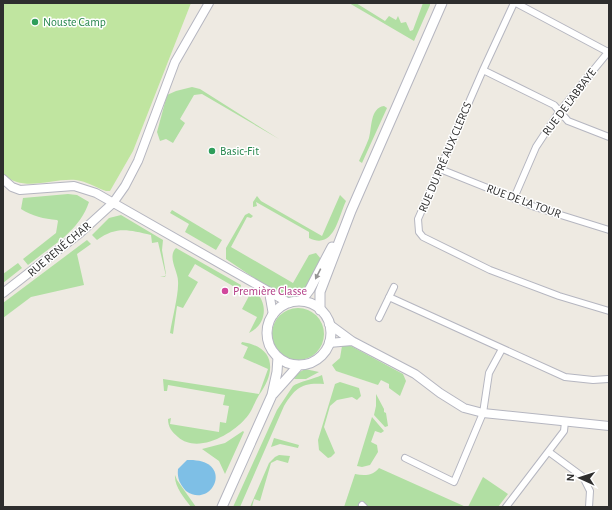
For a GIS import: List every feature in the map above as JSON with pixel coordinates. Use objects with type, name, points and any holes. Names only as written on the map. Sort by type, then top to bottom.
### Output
[{"type":"main road","points":[[320,310],[320,292],[350,215],[442,3]]},
{"type":"main road","points":[[301,301],[310,289],[350,215]]},
{"type":"main road","points":[[301,301],[311,304],[320,310],[329,324],[329,343],[322,355],[316,360],[299,365],[291,364],[278,357],[270,346],[267,334],[268,324],[273,315],[280,308],[289,303],[301,301]]},
{"type":"main road","points":[[222,507],[272,395],[277,372],[278,357]]},
{"type":"main road","points":[[272,395],[299,365]]},
{"type":"street","name":"RUE RENÉ CHAR","points":[[3,293],[80,233],[113,203],[125,186],[138,161],[175,62],[209,3]]},
{"type":"street","points":[[515,3],[608,51]]},
{"type":"street","name":"RUE DU PRÉ AUX CLERCS","points":[[515,3],[483,70],[418,219],[418,229],[420,235],[490,270],[559,296],[609,311]]},
{"type":"street","name":"RUE DE L'ABBAYE","points":[[514,198],[536,147],[559,112],[608,51]]},
{"type":"street","points":[[483,70],[554,105],[568,121],[609,137]]},
{"type":"street","name":"RUE DE LA TOUR","points":[[440,169],[514,198],[609,230]]},
{"type":"street","points":[[3,179],[20,190],[67,186],[81,187],[96,193],[289,303]]},
{"type":"street","points":[[379,318],[394,287]]},
{"type":"street","points":[[268,292],[273,315]]},
{"type":"street","points":[[389,297],[565,377],[593,380],[608,379]]},
{"type":"street","points":[[329,324],[352,341],[414,374],[464,408],[483,413],[609,426]]},
{"type":"street","points":[[329,343],[352,341]]},
{"type":"street","points":[[405,458],[454,482],[483,413],[489,373],[502,349]]},
{"type":"street","points":[[506,507],[564,431],[565,422]]},
{"type":"street","points":[[549,452],[583,476],[590,491],[589,507]]},
{"type":"green space","points":[[3,3],[191,3],[133,151],[110,191],[106,191],[88,183],[76,180],[29,184],[20,183],[11,180],[3,174]]},
{"type":"green space","points":[[349,3],[356,3],[385,21],[389,16],[396,20],[398,16],[401,23],[406,22],[410,31],[413,30],[423,3],[430,3],[430,5],[414,41]]},
{"type":"green space","points":[[192,87],[200,89],[279,139],[202,94],[194,95],[180,119],[185,123],[173,143],[166,139],[160,141],[157,132],[167,95]]},
{"type":"green space","points":[[384,106],[387,108],[362,163],[359,161],[369,138],[372,119],[376,110]]},
{"type":"green space","points":[[68,194],[77,195],[89,202],[84,213],[63,238],[28,265],[23,259],[56,233],[58,221],[38,217],[21,209],[23,198]]},
{"type":"green space","points":[[340,195],[346,201],[334,230],[330,236],[324,240],[317,241],[309,238],[309,232],[256,202],[257,206],[253,207],[253,202],[257,196],[261,201],[322,236]]},
{"type":"green space","points":[[172,210],[222,240],[216,250],[185,232],[189,224],[170,213]]},
{"type":"green space","points":[[249,213],[253,216],[251,218],[247,217],[231,247],[293,283],[309,255],[316,253],[321,259],[311,281],[303,293],[297,297],[282,297],[226,259],[226,248],[245,215]]},
{"type":"green space","points":[[121,215],[163,240],[162,250],[166,275],[158,242],[152,243],[151,235],[123,230],[111,233],[97,240],[92,235],[109,218]]},
{"type":"green space","points":[[87,240],[91,244],[77,254],[84,285],[31,297],[3,318],[3,303]]},
{"type":"green space","points":[[176,248],[241,285],[240,289],[238,289],[195,264],[188,276],[198,282],[183,308],[177,306],[173,334],[170,333],[178,286],[178,277],[173,260]]},
{"type":"green space","points":[[18,263],[22,268],[3,283],[3,274]]},
{"type":"green space","points":[[255,291],[262,302],[264,314],[259,325],[249,333],[257,317],[242,309],[249,296],[251,297]]},
{"type":"green space","points":[[293,308],[303,308],[313,312],[320,319],[324,329],[324,339],[320,349],[313,356],[303,360],[293,360],[283,356],[276,349],[272,339],[272,329],[276,319],[283,312]]},
{"type":"green space","points":[[242,342],[261,349],[267,355],[270,362],[270,369],[265,386],[245,419],[231,431],[223,436],[204,443],[195,444],[186,442],[174,433],[171,429],[168,419],[171,418],[170,424],[219,432],[220,422],[226,423],[229,406],[223,405],[225,395],[168,385],[167,391],[164,391],[163,379],[259,394],[268,369],[243,358],[248,347],[241,344]]},
{"type":"green space","points":[[342,346],[351,346],[403,374],[406,381],[400,396],[389,388],[389,384],[381,380],[378,385],[336,371],[332,365],[340,358]]},
{"type":"green space","points":[[305,369],[319,372],[306,379],[294,379],[298,373]]},
{"type":"green space","points":[[322,375],[324,384],[305,385],[296,391],[288,400],[240,507],[233,507],[277,410],[293,386]]},
{"type":"green space","points":[[340,382],[359,388],[361,396],[357,400],[352,397],[337,400],[330,406],[324,427],[335,453],[328,458],[319,450],[318,440],[335,384]]},
{"type":"green space","points":[[376,394],[384,409],[384,412],[386,413],[388,426],[385,427],[374,415]]},
{"type":"green space","points":[[372,417],[384,431],[381,433],[375,431],[371,442],[377,445],[378,452],[370,465],[362,467],[357,466]]},
{"type":"green space","points":[[243,431],[244,432],[225,474],[219,461],[202,449],[225,443]]},
{"type":"green space","points":[[274,438],[299,445],[298,448],[280,444],[271,447]]},
{"type":"green space","points":[[279,455],[290,456],[288,463],[277,460],[271,463],[260,501],[254,499],[252,507],[250,507],[269,463]]},
{"type":"green space","points":[[379,468],[466,507],[344,507],[355,474],[368,475],[374,473]]},
{"type":"green space","points":[[175,475],[196,507],[191,507],[183,496],[176,483]]},
{"type":"green space","points":[[483,477],[508,494],[498,507],[468,507]]},
{"type":"water","points":[[187,460],[202,462],[211,467],[215,474],[215,482],[211,489],[204,494],[196,495],[186,491],[181,484],[178,476],[178,469]]},
{"type":"place","name":"Nouste Camp","points":[[35,22]]},
{"type":"place","name":"Basic-Fit","points":[[212,151]]},
{"type":"place","name":"Première Classe","points":[[225,291]]}]
